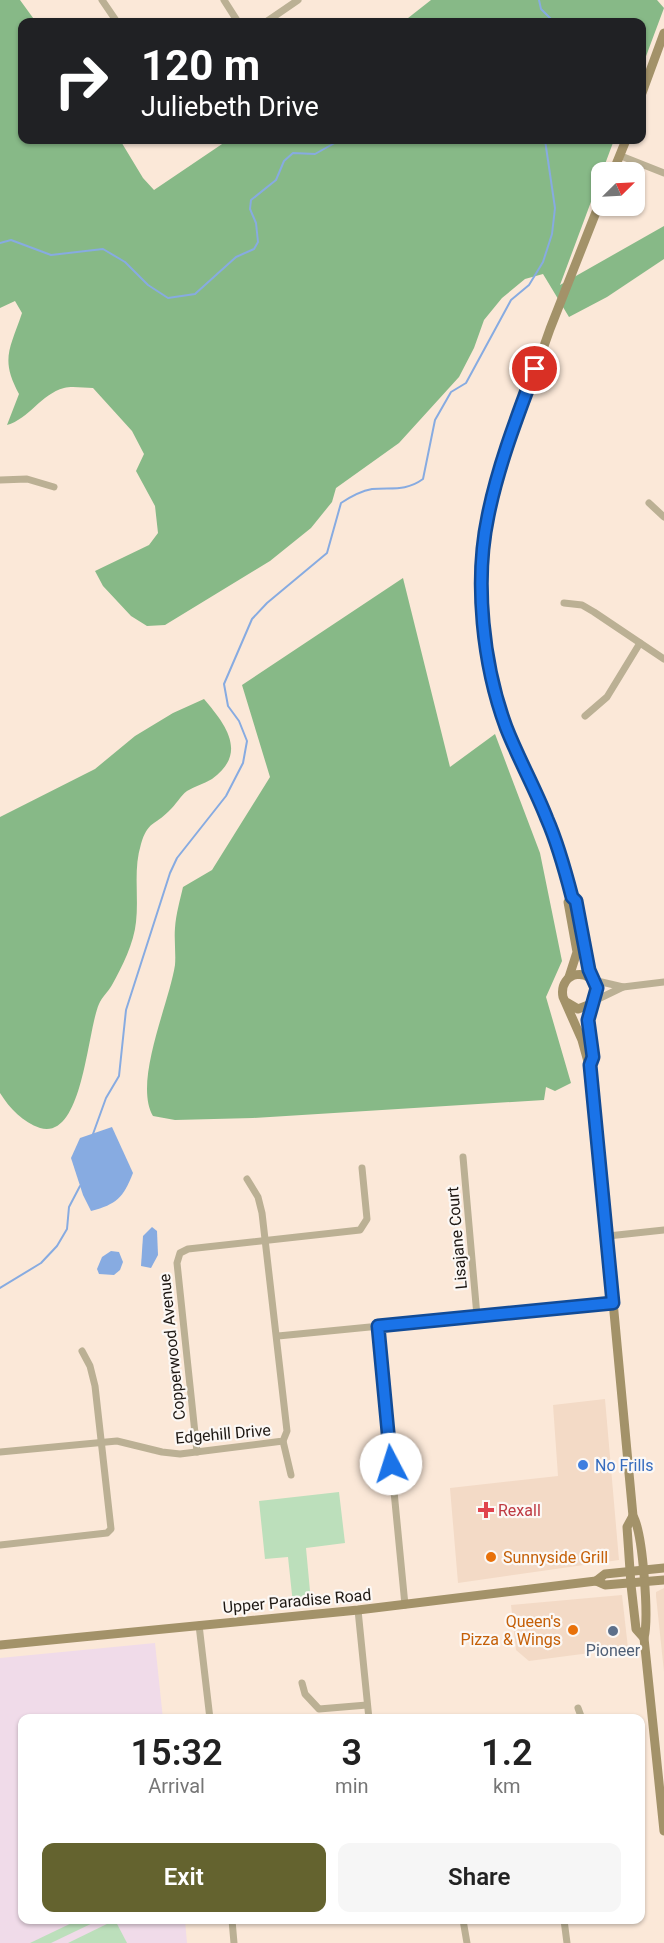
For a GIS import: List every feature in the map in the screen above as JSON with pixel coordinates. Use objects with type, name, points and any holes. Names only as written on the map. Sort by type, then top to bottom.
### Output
[{"type":"main road","points":[[646,82],[664,33]]},
{"type":"main road","points":[[618,162],[625,144]]},
{"type":"main road","points":[[590,1065],[593,1057],[588,1027],[597,988],[592,979],[576,901],[572,897],[555,839],[506,726],[496,693],[488,659],[482,596],[487,518],[500,469],[546,340],[595,216]]},
{"type":"main road","points":[[572,897],[568,902],[577,952],[569,977],[562,989],[590,1065],[633,1516],[638,1526],[644,1583],[647,1628],[644,1638],[664,1831]]},
{"type":"main road","points":[[569,977],[580,974],[592,979]]},
{"type":"main road","points":[[566,1002],[578,1009],[593,1003]]},
{"type":"main road","points":[[633,1516],[627,1527],[631,1585],[636,1629],[644,1638]]},
{"type":"main road","name":"Upper Paradise Road","points":[[0,1645],[405,1605],[596,1581],[605,1574],[664,1568]]},
{"type":"main road","name":"Upper Paradise Road","points":[[596,1581],[605,1586],[664,1580]]},
{"type":"street","points":[[102,0],[114,18]]},
{"type":"street","points":[[224,0],[235,18]]},
{"type":"street","points":[[272,18],[298,0]]},
{"type":"street","points":[[621,156],[664,173]]},
{"type":"street","points":[[0,480],[27,478],[54,487]]},
{"type":"street","points":[[649,504],[664,517]]},
{"type":"street","points":[[564,603],[582,605],[664,659]]},
{"type":"street","points":[[585,716],[608,697],[640,643]]},
{"type":"street","points":[[592,979],[623,987]]},
{"type":"street","points":[[593,1003],[623,987],[664,982]]},
{"type":"street","name":"Lisajane Court","points":[[463,1157],[477,1316]]},
{"type":"street","points":[[265,1241],[356,1231],[363,1228],[367,1217],[362,1168]]},
{"type":"street","name":"Edgehill Drive","points":[[0,1452],[102,1442],[128,1443],[162,1452],[197,1452],[283,1441],[287,1431],[278,1336],[260,1204],[247,1179]]},
{"type":"street","points":[[608,1236],[664,1230]]},
{"type":"street","name":"Copperwood Avenue","points":[[197,1452],[177,1263],[180,1253],[188,1249],[265,1241]]},
{"type":"street","points":[[278,1336],[613,1303]]},
{"type":"street","points":[[378,1326],[405,1605]]},
{"type":"street","points":[[0,1545],[107,1533],[111,1529],[95,1386],[90,1366],[82,1351]]},
{"type":"street","points":[[283,1441],[291,1475]]},
{"type":"street","points":[[358,1610],[369,1714]]},
{"type":"street","points":[[199,1625],[209,1714]]},
{"type":"street","points":[[302,1683],[304,1694],[319,1709],[368,1705]]},
{"type":"street","points":[[578,1708],[580,1714]]},
{"type":"street","points":[[232,1924],[234,1943]]},
{"type":"street","points":[[464,1924],[467,1943]]},
{"type":"street","points":[[565,1924],[567,1943]]},
{"type":"shaded area","points":[[605,1399],[619,1560],[458,1583],[450,1488],[558,1476],[553,1405]]},
{"type":"shaded area","points":[[664,1588],[664,1672],[656,1592]]},
{"type":"shaded area","points":[[622,1595],[628,1648],[529,1661],[516,1650],[511,1605]]},
{"type":"shaded area","points":[[155,1643],[162,1714],[18,1714],[18,1924],[185,1924],[187,1943],[0,1943],[0,1658]]},
{"type":"green space","points":[[0,0],[20,0],[33,18],[18,18],[18,144],[122,144],[143,178],[154,190],[222,144],[613,144],[606,162],[591,162],[591,202],[560,285],[664,226],[664,259],[607,297],[569,317],[543,274],[525,279],[502,298],[484,320],[474,348],[459,377],[399,443],[336,488],[332,502],[311,528],[270,561],[165,625],[147,626],[131,616],[103,586],[95,571],[149,545],[158,533],[155,506],[136,471],[144,454],[132,431],[93,388],[78,387],[67,387],[48,395],[22,418],[7,425],[19,394],[8,362],[22,313],[15,301],[0,308]]},
{"type":"green space","points":[[431,0],[657,0],[664,8],[646,56],[646,18],[408,18]]},
{"type":"green space","points":[[403,578],[450,767],[495,734],[540,853],[562,961],[546,997],[571,1083],[555,1091],[546,1087],[544,1100],[253,1118],[175,1120],[153,1116],[148,1101],[147,1084],[154,1042],[175,965],[176,923],[183,887],[212,870],[270,777],[242,685]]},
{"type":"green space","points":[[204,699],[226,729],[231,749],[229,759],[223,769],[212,779],[187,791],[164,816],[146,831],[139,854],[136,922],[130,946],[116,978],[99,1004],[74,1102],[66,1118],[54,1128],[40,1128],[17,1114],[0,1093],[0,817],[95,769],[135,736],[173,713]]},
{"type":"green space","points":[[339,1492],[345,1543],[306,1548],[311,1602],[293,1604],[288,1557],[265,1559],[259,1501]]},
{"type":"green space","points":[[70,1924],[91,1924],[51,1943],[30,1943]]},
{"type":"green space","points":[[107,1924],[117,1924],[127,1943],[68,1943]]},
{"type":"water","points":[[112,1127],[133,1173],[118,1199],[107,1206],[91,1211],[83,1195],[71,1158],[80,1138]]},
{"type":"water","points":[[152,1227],[157,1231],[158,1255],[151,1268],[141,1266],[143,1236]]},
{"type":"water","points":[[111,1251],[119,1252],[123,1262],[120,1270],[114,1275],[99,1274],[97,1269],[102,1257]]},
{"type":"waterway","points":[[539,0],[541,9],[550,18]]},
{"type":"waterway","points":[[0,243],[11,240],[51,255],[103,249],[125,262],[148,285],[168,298],[195,294],[236,257],[254,249],[258,242],[256,223],[250,209],[251,200],[276,180],[284,161],[293,153],[315,154],[333,144]]},
{"type":"waterway","points":[[93,1134],[106,1098],[119,1076],[126,1010],[170,873],[177,858],[226,796],[243,763],[247,741],[239,721],[228,706],[224,684],[252,619],[267,603],[327,553],[341,503],[368,490],[410,486],[423,479],[435,420],[451,392],[466,383],[511,300],[529,285],[543,262],[552,234],[555,208],[546,144]]},
{"type":"waterway","points":[[0,1288],[41,1263],[57,1246],[67,1229],[69,1207],[80,1186]]},
{"type":"place","name":"No Frills","points":[[583,1465]]},
{"type":"place","name":"Rexall","points":[[486,1510]]},
{"type":"place","name":"Sunnyside Grill","points":[[491,1557]]},
{"type":"place","name":"Queen's Pizza & Wings","points":[[573,1630]]},
{"type":"place","name":"Pioneer","points":[[613,1631]]},
{"type":"route","points":[[391,1464],[378,1326],[613,1303],[590,1065],[593,1057],[588,1027],[591,1004],[596,998],[597,988],[589,970],[576,901],[572,897],[555,839],[506,726],[488,659],[484,627],[482,596],[487,518],[513,429],[535,369]]}]
